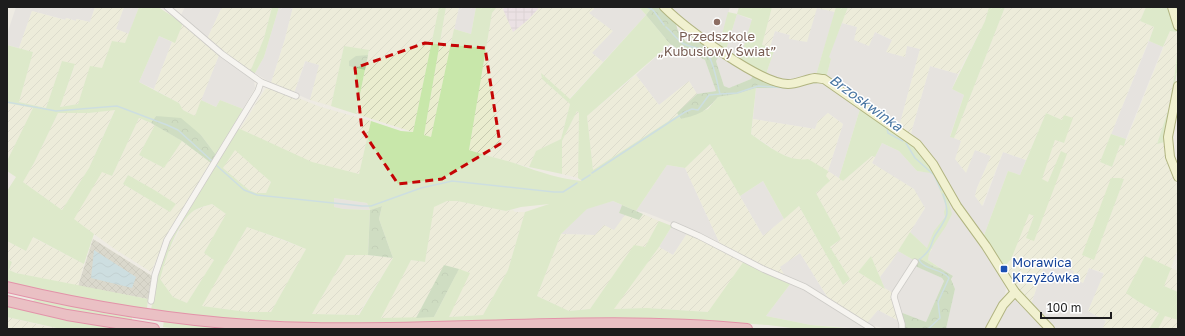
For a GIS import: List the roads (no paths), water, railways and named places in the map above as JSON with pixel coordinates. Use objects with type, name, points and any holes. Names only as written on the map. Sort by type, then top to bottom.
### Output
[{"type":"highway","points":[[7,287],[70,302],[149,315],[234,324],[298,328],[358,329],[544,324],[644,324],[747,329]]},
{"type":"highway","points":[[7,301],[67,315],[154,329]]},
{"type":"street","points":[[167,7],[222,54],[261,82],[296,96]]},
{"type":"street","points":[[664,7],[688,28],[752,72],[773,82],[788,84],[814,78],[824,79],[917,144],[933,164],[957,206],[986,246],[1015,292],[1050,329]]},
{"type":"street","points":[[1172,7],[1178,26]]},
{"type":"street","points":[[151,301],[155,275],[167,240],[258,90],[261,82]]},
{"type":"street","points":[[1178,86],[1168,137],[1170,157],[1178,177]]},
{"type":"street","points":[[674,225],[699,236],[763,269],[805,287],[872,329]]},
{"type":"street","points":[[902,329],[894,293],[915,262]]},
{"type":"street","points":[[990,329],[1003,305],[1015,292]]},
{"type":"water","points":[[94,250],[136,277],[132,288],[91,278]]},
{"type":"waterway","name":"Brzoskwinka","points":[[647,7],[653,10],[664,25]]},
{"type":"waterway","name":"Brzoskwinka","points":[[666,27],[684,44],[701,49],[707,53],[713,67],[720,94],[737,93],[758,86],[788,88]]},
{"type":"waterway","points":[[592,173],[685,112],[692,109],[698,110],[709,95],[720,94]]},
{"type":"waterway","points":[[7,102],[56,111],[117,106],[178,130],[212,161]]},
{"type":"waterway","name":"Brzoskwinka","points":[[879,122],[887,128],[888,133],[903,141]]},
{"type":"waterway","name":"Brzoskwinka","points":[[906,143],[915,158],[934,175],[941,190]]},
{"type":"waterway","points":[[216,165],[244,190],[257,195],[362,206],[371,206],[421,188],[452,181],[554,192],[563,192],[577,183]]},
{"type":"waterway","points":[[582,180],[590,175]]},
{"type":"waterway","name":"Brzoskwinka","points":[[928,329],[940,318],[938,302],[949,278],[946,275],[925,266],[919,260],[929,249],[947,215],[947,207],[943,194]]},
{"type":"place","name":"Przedszkole „Kubusiowy Świat”","points":[[717,22]]},
{"type":"place","name":"Morawica Krzyżówka","points":[[1004,269]]}]
